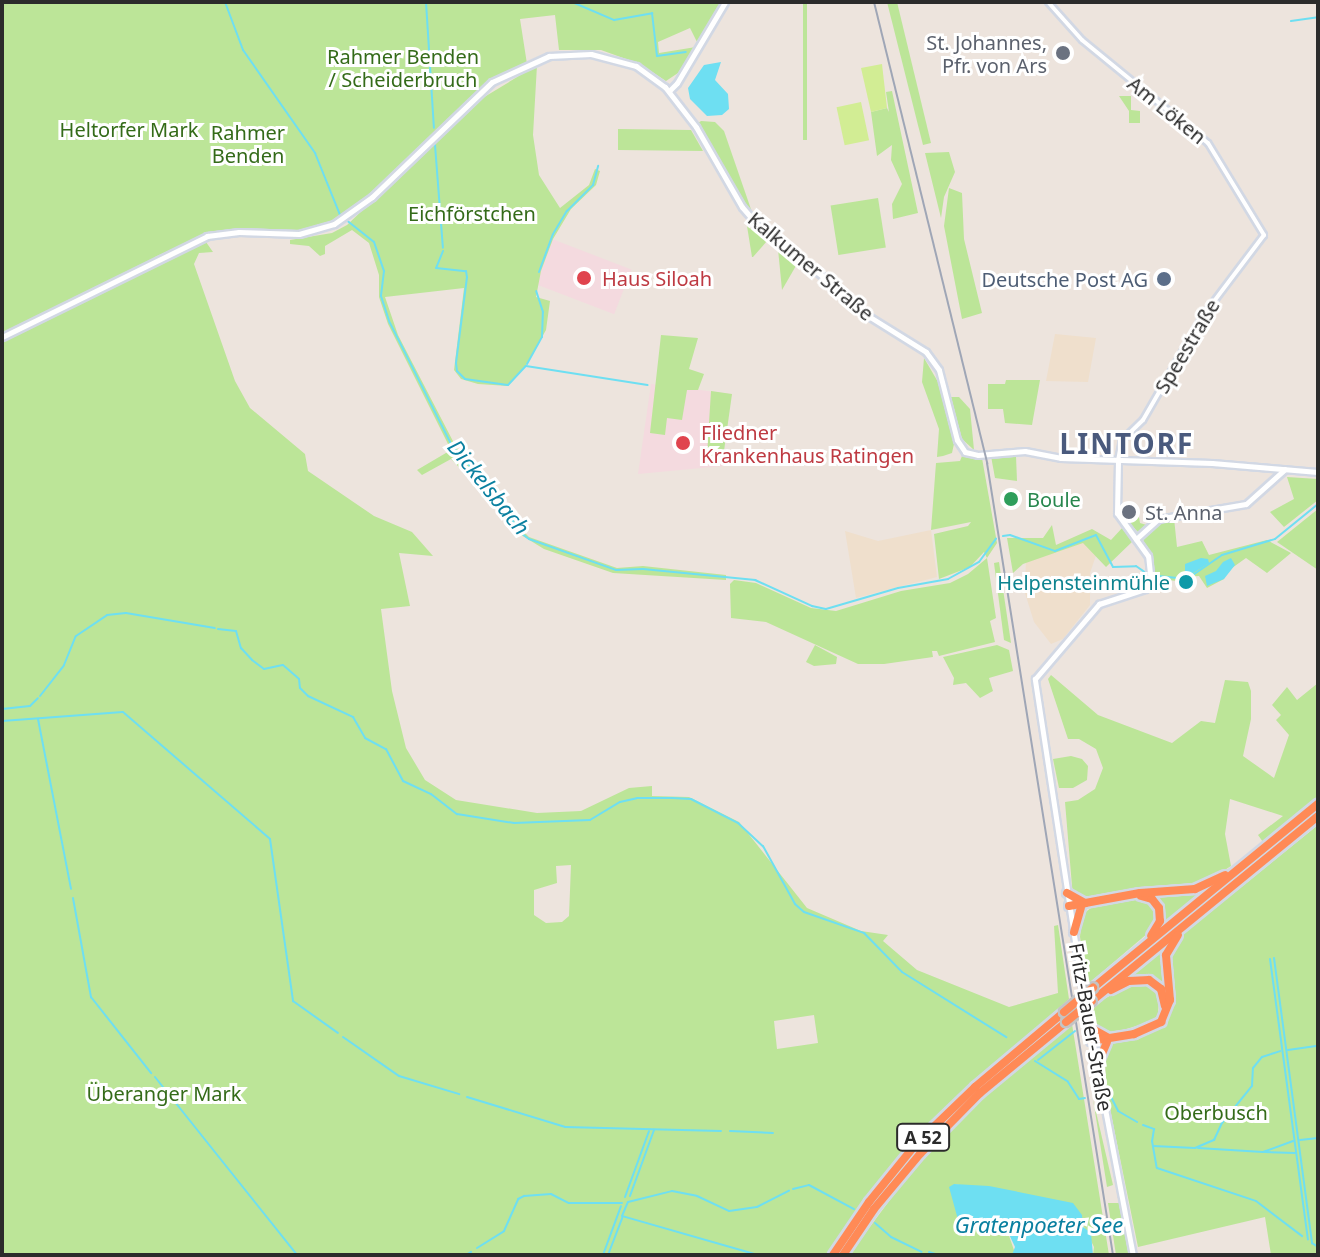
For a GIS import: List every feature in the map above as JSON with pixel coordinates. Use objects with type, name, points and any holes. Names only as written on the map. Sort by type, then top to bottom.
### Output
[{"type":"highway","name":"A 52","points":[[833,1255],[884,1182],[916,1144],[975,1087],[1318,804]]},
{"type":"highway","name":"A 52","points":[[843,1255],[889,1189],[946,1126],[1066,1022],[1318,816]]},
{"type":"highway","points":[[1070,908],[1132,895],[1195,889],[1219,879],[1262,850]]},
{"type":"highway","points":[[1067,893],[1086,905]]},
{"type":"highway","points":[[1132,895],[1152,899],[1160,914],[1153,933],[1141,948]]},
{"type":"highway","points":[[1074,932],[1086,905]]},
{"type":"highway","points":[[1092,1043],[1147,1030],[1166,1015],[1170,1000],[1166,955],[1191,921]]},
{"type":"highway","points":[[1092,1001],[1129,981],[1142,978],[1155,983],[1164,996],[1165,1008],[1159,1020],[1147,1030]]},
{"type":"highway","points":[[1089,1027],[1110,1039]]},
{"type":"highway","points":[[1096,1068],[1110,1039]]},
{"type":"main road","points":[[667,89],[678,80],[725,2]]},
{"type":"main road","name":"Kalkumer Straße","points":[[2,337],[189,243],[226,232],[306,233],[344,219],[372,197],[475,96],[525,64],[566,53],[600,55],[636,66],[667,89],[683,108],[742,207],[761,229],[838,288],[870,317],[931,358],[942,377],[957,440],[968,453],[1031,452],[1061,458],[1118,460]]},
{"type":"main road","points":[[678,80],[683,108]]},
{"type":"main road","points":[[1285,469],[1246,504],[1158,519],[1136,539],[1117,513],[1118,460],[1285,469],[1318,472]]},
{"type":"main road","name":"Fritz-Bauer-Straße","points":[[1133,1255],[1089,1027],[1036,674],[1072,638],[1099,604],[1145,589],[1152,578],[1148,556],[1136,539]]},
{"type":"street","name":"Am Löken","points":[[1048,2],[1082,40],[1208,143],[1264,235]]},
{"type":"street","name":"Speestraße","points":[[1118,460],[1122,440],[1143,420],[1203,316],[1264,235]]},
{"type":"shaded area","name":"Haus Siloah","points":[[552,239],[631,269],[614,314],[535,284]]},
{"type":"shaded area","points":[[1055,334],[1096,338],[1088,382],[1046,381]]},
{"type":"shaded area","name":"Fliedner Krankenhaus Ratingen","points":[[651,384],[732,394],[724,429],[723,466],[638,474]]},
{"type":"shaded area","points":[[931,530],[937,577],[856,598],[845,531],[878,541]]},
{"type":"shaded area","points":[[1093,539],[1099,547],[1090,573],[1090,605],[1063,639],[1051,644],[1034,622],[1025,593],[1026,557],[1033,548],[1055,553]]},
{"type":"green space","points":[[2,2],[723,2],[698,44],[690,28],[658,42],[659,53],[696,47],[678,73],[666,81],[640,64],[601,50],[559,50],[555,15],[520,19],[527,64],[463,104],[338,226],[316,233],[238,229],[207,233],[155,257],[155,263],[206,242],[213,252],[199,253],[194,264],[235,381],[250,408],[305,454],[308,471],[374,516],[412,532],[433,556],[399,553],[410,606],[381,609],[392,691],[406,748],[425,780],[456,800],[537,813],[581,811],[629,788],[652,786],[652,796],[689,797],[739,822],[807,908],[861,931],[888,935],[883,941],[917,970],[1009,1007],[1058,993],[1054,926],[1058,925],[1069,999],[917,1136],[866,1199],[828,1255],[2,1255]],"holes":[[[571,865],[569,916],[562,922],[546,923],[534,915],[534,890],[557,883],[556,866]],[[814,1015],[818,1043],[777,1049],[774,1021]]]},
{"type":"green space","points":[[803,2],[807,2],[807,140],[803,140]]},
{"type":"green space","points":[[887,2],[897,2],[931,143],[923,145]]},
{"type":"green space","points":[[882,64],[887,108],[871,112],[861,68]]},
{"type":"green space","name":"Eichförstchen","points":[[537,65],[533,135],[539,175],[560,208],[589,185],[595,169],[600,171],[596,185],[571,209],[553,239],[541,271],[536,297],[550,301],[546,330],[525,367],[508,386],[478,384],[461,379],[454,370],[464,288],[385,297],[398,335],[456,447],[507,504],[515,523],[529,537],[617,568],[643,566],[726,575],[726,580],[613,573],[544,549],[508,527],[501,510],[451,459],[422,475],[417,470],[451,450],[388,324],[379,297],[379,275],[369,243],[352,230],[325,246],[325,254],[320,256],[309,246],[290,244],[290,240],[332,233],[347,225],[476,102]]},
{"type":"green space","points":[[892,91],[918,213],[893,219],[892,204],[902,184],[891,160],[892,145],[877,156],[871,112],[887,108],[889,112],[886,92]]},
{"type":"green space","points":[[1119,96],[1131,96],[1131,110],[1140,111],[1140,123],[1129,123],[1129,111]]},
{"type":"green space","points":[[861,102],[869,140],[845,145],[837,107]]},
{"type":"green space","points":[[701,121],[715,122],[724,131],[754,218],[697,124]]},
{"type":"green space","points":[[618,129],[691,130],[703,151],[618,150]]},
{"type":"green space","points":[[949,152],[955,172],[944,197],[941,218],[925,153]]},
{"type":"green space","points":[[949,188],[962,193],[964,239],[982,313],[962,319],[944,226]]},
{"type":"green space","points":[[878,198],[886,247],[838,255],[831,206]]},
{"type":"green space","points":[[747,226],[767,241],[753,257],[752,257]]},
{"type":"green space","points":[[778,249],[797,264],[782,290]]},
{"type":"green space","points":[[661,335],[698,338],[689,369],[704,374],[698,390],[687,390],[682,420],[667,418],[665,435],[650,433]]},
{"type":"green space","points":[[924,358],[938,382],[954,444],[952,453],[937,457],[939,429],[922,382]]},
{"type":"green space","points":[[1006,380],[1040,380],[1032,425],[1005,423],[1003,409],[988,409],[988,384],[1005,384]]},
{"type":"green space","points":[[711,391],[732,394],[723,458],[707,455]]},
{"type":"green space","points":[[951,397],[959,397],[970,409],[974,450],[962,439]]},
{"type":"green space","points":[[962,456],[982,458],[997,543],[987,558],[984,552],[970,567],[939,579],[934,534],[968,526],[971,522],[931,530],[936,463],[960,461]]},
{"type":"green space","points":[[991,456],[1016,456],[1017,481],[995,478]]},
{"type":"green space","points":[[1287,477],[1318,479],[1318,500],[1284,527],[1270,512],[1294,499]]},
{"type":"green space","points":[[1318,509],[1318,570],[1277,542]]},
{"type":"green space","points":[[1123,517],[1139,517],[1140,523],[1150,526],[1174,518],[1177,547],[1202,541],[1209,555],[1267,540],[1291,553],[1267,573],[1246,558],[1225,573],[1224,579],[1207,588],[1199,576],[1179,577],[1178,581],[1156,579],[1142,536]]},
{"type":"green space","points":[[1052,525],[1056,545],[1092,529],[1111,540],[1123,527],[1134,540],[1106,567],[1083,543],[1023,564],[1013,573],[1007,538],[1043,538]]},
{"type":"green space","points":[[987,558],[996,618],[990,621],[995,642],[939,656],[937,651],[932,651],[933,657],[884,664],[858,664],[766,622],[731,618],[730,584],[734,580],[756,583],[811,608],[836,611],[901,591],[950,583],[968,574]]},
{"type":"green space","points":[[999,562],[1011,643],[1004,640],[994,563]]},
{"type":"green space","points":[[815,645],[837,657],[836,664],[814,666],[806,662]]},
{"type":"green space","points":[[997,645],[1009,650],[1013,671],[989,678],[993,691],[980,698],[966,683],[953,685],[954,678],[943,657]]},
{"type":"green space","points":[[1051,675],[1098,715],[1172,743],[1201,721],[1215,723],[1225,680],[1248,682],[1251,719],[1243,756],[1274,778],[1289,735],[1276,720],[1281,715],[1272,705],[1287,687],[1297,700],[1318,683],[1318,797],[1263,842],[1258,835],[1283,816],[1230,799],[1225,834],[1231,866],[1209,880],[1190,887],[1080,897],[1073,893],[1065,802],[1078,800],[1095,789],[1103,768],[1096,749],[1079,739],[1068,739],[1048,679]]},
{"type":"green space","points":[[1071,756],[1082,759],[1088,766],[1087,780],[1073,788],[1059,788],[1053,759]]},
{"type":"green space","name":"Oberbusch","points":[[1318,825],[1318,1255],[1271,1255],[1265,1217],[1138,1247],[1106,1089],[1105,1053],[1110,1044],[1147,1033],[1168,1017],[1172,999],[1168,957],[1178,938]]},
{"type":"green space","points":[[1213,884],[1156,930],[1159,925],[1154,893]]},
{"type":"green space","points":[[1144,898],[1155,906],[1154,928],[1088,984],[1080,937],[1082,915],[1092,907]]},
{"type":"green space","points":[[1170,942],[1167,987],[1163,990],[1159,984],[1123,981]]},
{"type":"green space","points":[[1135,983],[1154,988],[1159,996],[1158,1015],[1153,1021],[1113,1033],[1104,1033],[1094,1026],[1092,1011],[1100,1001]]},
{"type":"green space","points":[[1072,1024],[1109,1255],[1093,1255],[1094,1247],[1081,1221],[1063,1203],[954,1184],[970,1229],[986,1224],[1007,1230],[1015,1253],[849,1255],[921,1158],[998,1083]]},
{"type":"green space","points":[[1093,1099],[1113,1185],[1107,1187]]},
{"type":"green space","points":[[1108,1203],[1120,1203],[1129,1255],[1116,1255]]},
{"type":"water","points":[[721,62],[715,80],[728,94],[729,109],[722,115],[707,116],[690,99],[688,88],[704,65]]},
{"type":"water","points":[[1201,558],[1208,559],[1209,563],[1190,575],[1185,574],[1185,564]]},
{"type":"water","points":[[1231,558],[1235,565],[1224,579],[1207,586],[1205,576]]},
{"type":"water","name":"Gratenpoeter See","points":[[954,1184],[989,1186],[1073,1203],[1082,1215],[1083,1227],[1091,1233],[1093,1255],[1012,1255],[1015,1247],[1007,1230],[986,1224],[970,1229],[960,1227],[949,1187]]},
{"type":"waterway","name":"Dickelsbach","points":[[225,2],[243,50],[315,153],[340,215],[374,242],[384,271],[381,296],[390,323],[452,446],[506,506],[517,530],[529,539],[616,570],[643,569],[755,580],[812,606],[826,609],[898,588],[948,579],[979,562],[996,539]]},
{"type":"waterway","points":[[426,2],[434,128]]},
{"type":"waterway","points":[[572,2],[614,20],[652,13],[657,56],[686,52]]},
{"type":"waterway","points":[[1291,21],[1318,17]]},
{"type":"waterway","points":[[435,145],[443,248]]},
{"type":"waterway","points":[[539,272],[553,234],[567,211],[593,185],[598,166]]},
{"type":"waterway","points":[[443,251],[436,268],[466,271],[456,363],[457,371],[465,379],[508,385],[526,366],[648,385]]},
{"type":"waterway","points":[[527,364],[542,337],[543,312],[536,291]]},
{"type":"waterway","name":"Dickelsbach","points":[[1003,536],[1010,535],[1055,551],[1096,535],[1113,567],[1136,566],[1149,575],[1187,579],[1222,555],[1275,539],[1318,504]]},
{"type":"waterway","points":[[40,696],[64,665],[76,636],[107,615],[126,613],[215,628]]},
{"type":"waterway","points":[[218,629],[236,631],[241,648],[264,669],[283,665],[299,679],[300,688],[308,696],[353,717],[365,738],[386,749],[403,781],[431,794],[457,814],[514,823],[590,820],[620,802],[637,798],[672,798],[691,799],[738,823],[763,846],[795,904],[804,912],[864,933],[902,972],[1006,1037]]},
{"type":"waterway","points":[[2,709],[30,706],[38,698]]},
{"type":"waterway","points":[[2,721],[123,712],[270,839],[293,1001],[338,1033]]},
{"type":"waterway","points":[[38,719],[71,889]]},
{"type":"waterway","points":[[73,898],[91,997],[151,1073]]},
{"type":"waterway","points":[[1274,958],[1312,1243],[1318,1247]]},
{"type":"waterway","points":[[1270,959],[1308,1239]]},
{"type":"waterway","points":[[1038,1060],[1075,1031]]},
{"type":"waterway","points":[[343,1037],[399,1076],[459,1094]]},
{"type":"waterway","points":[[1288,1050],[1318,1046]]},
{"type":"waterway","points":[[1153,1146],[1195,1148],[1214,1140],[1222,1123],[1252,1086],[1253,1068],[1262,1057],[1280,1051]]},
{"type":"waterway","points":[[1035,1061],[1068,1082],[1079,1099],[1085,1098]]},
{"type":"waterway","points":[[155,1077],[297,1255]]},
{"type":"waterway","points":[[1110,1095],[1118,1111],[1137,1122]]},
{"type":"waterway","points":[[467,1097],[565,1127],[721,1131]]},
{"type":"waterway","points":[[1143,1125],[1154,1129],[1152,1141],[1157,1168],[1256,1201],[1302,1236]]},
{"type":"waterway","points":[[630,1196],[654,1130]]},
{"type":"waterway","points":[[625,1197],[649,1131]]},
{"type":"waterway","points":[[730,1131],[773,1133]]},
{"type":"waterway","points":[[1300,1140],[1318,1138]]},
{"type":"waterway","points":[[1198,1148],[1263,1152],[1293,1141]]},
{"type":"waterway","points":[[1265,1152],[1295,1153]]},
{"type":"waterway","points":[[793,1189],[809,1185],[854,1209]]},
{"type":"waterway","points":[[758,1255],[622,1216],[628,1202],[672,1191],[697,1196],[729,1211],[757,1207],[789,1191]]},
{"type":"waterway","points":[[477,1248],[504,1231],[518,1199],[524,1196],[551,1194],[569,1203],[622,1203]]},
{"type":"waterway","points":[[603,1255],[621,1206]]},
{"type":"waterway","points":[[608,1255],[622,1218]]},
{"type":"waterway","points":[[875,1223],[891,1237],[922,1252]]},
{"type":"waterway","points":[[466,1255],[471,1252]]},
{"type":"waterway","points":[[929,1252],[938,1255]]},
{"type":"railway","points":[[874,2],[987,463],[1113,1255]]},
{"type":"place","name":"St. Johannes, Pfr. von Ars","points":[[1063,53]]},
{"type":"place","name":"Haus Siloah","points":[[584,278]]},
{"type":"place","name":"Deutsche Post AG","points":[[1164,279]]},
{"type":"place","name":"Fliedner Krankenhaus Ratingen","points":[[683,443]]},
{"type":"place","name":"Boule","points":[[1011,499]]},
{"type":"place","name":"St. Anna","points":[[1129,512]]},
{"type":"place","name":"Helpensteinmühle","points":[[1186,582]]},
{"type":"district","name":"LINTORF","points":[[1127,443]]},
{"type":"park label","name":"Rahmer Benden / Scheiderbruch","points":[[403,68]]},
{"type":"park label","name":"Heltorfer Mark","points":[[129,129]]},
{"type":"park label","name":"Rahmer Benden","points":[[248,144]]},
{"type":"park label","name":"Überanger Mark","points":[[164,1093]]}]
